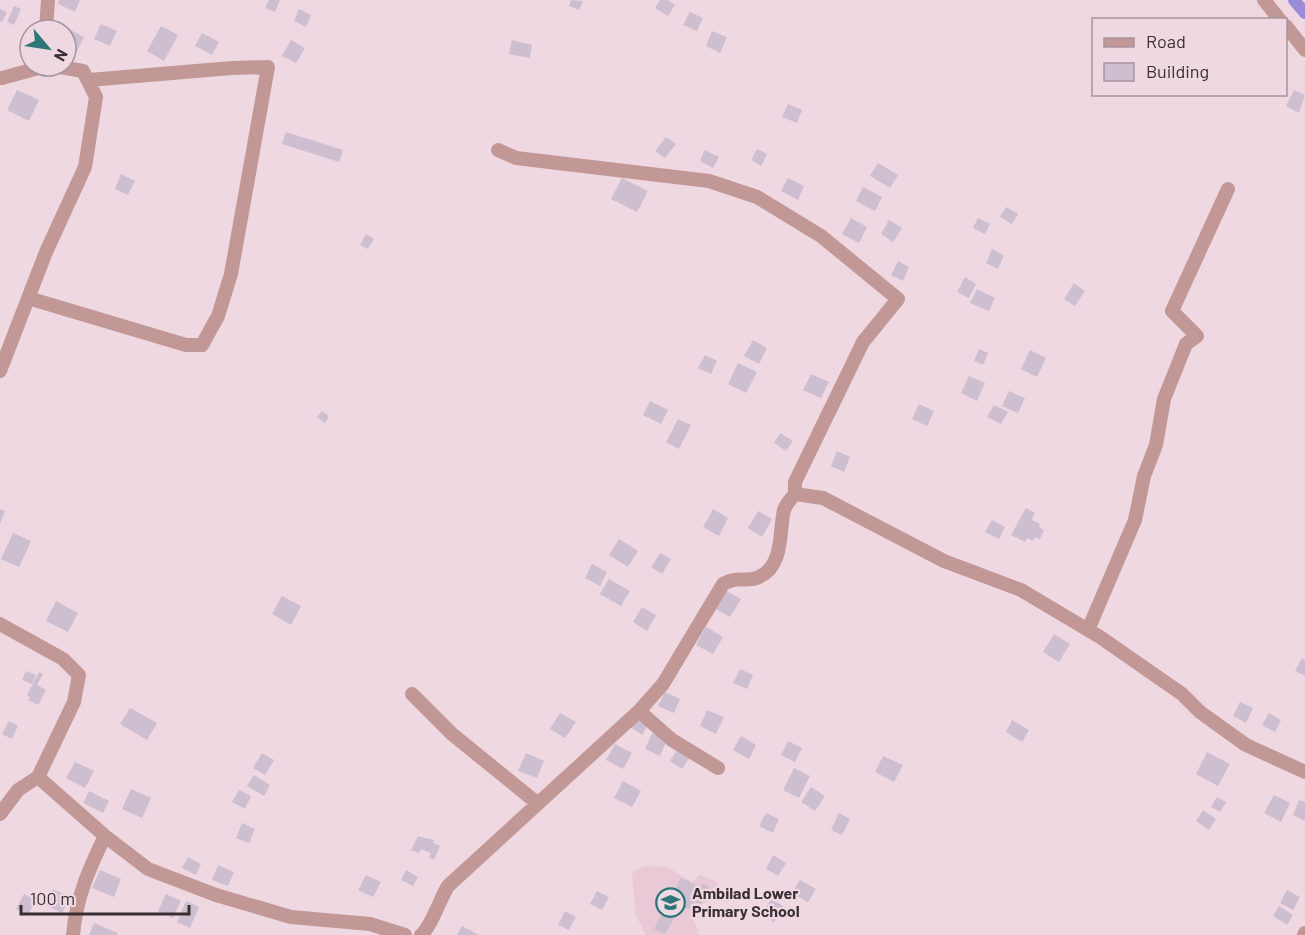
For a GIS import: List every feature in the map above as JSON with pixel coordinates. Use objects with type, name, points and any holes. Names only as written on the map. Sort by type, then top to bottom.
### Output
[{"type":"street","points":[[47,18],[48,0]]},
{"type":"street","points":[[1264,0],[1278,18]]},
{"type":"street","points":[[1287,27],[1305,50]]},
{"type":"street","points":[[28,298],[186,345],[202,345],[218,316],[231,274],[268,68],[232,68],[89,80]]},
{"type":"street","points":[[0,371],[28,298],[85,167],[96,97],[83,71],[78,70]]},
{"type":"street","points":[[2,78],[18,74]]},
{"type":"street","points":[[421,935],[428,929],[434,910],[448,886],[639,711],[663,684],[723,584],[734,578],[759,578],[770,568],[779,552],[785,507],[795,494],[795,482],[863,342],[898,299],[821,236],[757,197],[709,181],[516,158],[498,150]]},
{"type":"street","points":[[1088,630],[1135,520],[1144,476],[1156,445],[1164,399],[1186,344],[1197,336],[1172,311],[1228,189]]},
{"type":"street","points":[[795,494],[823,498],[944,561],[1021,590],[1088,630],[1182,693],[1200,712],[1246,746],[1305,772]]},
{"type":"street","points":[[0,624],[63,659],[79,675],[74,702],[38,777],[18,790],[0,814]]},
{"type":"street","points":[[412,694],[452,734],[537,803]]},
{"type":"street","points":[[639,711],[672,740],[718,768]]},
{"type":"street","points":[[38,777],[105,836],[148,869],[216,895],[291,917],[370,924],[405,935]]},
{"type":"street","points":[[73,935],[76,908],[85,877],[105,836]]},
{"type":"shaded area","name":"Ambilad Lower Primary School","points":[[644,866],[667,867],[692,882],[700,875],[715,881],[723,890],[719,898],[696,906],[692,915],[699,935],[646,935],[636,916],[632,873]]},
{"type":"building","points":[[59,0],[80,0],[75,12],[58,4]]},
{"type":"building","points":[[269,0],[280,0],[275,12],[265,8]]},
{"type":"building","points":[[571,0],[583,1],[579,10],[569,6]]},
{"type":"building","points":[[660,0],[667,0],[675,5],[668,16],[655,8]]},
{"type":"building","points":[[14,6],[21,9],[14,25],[7,22]]},
{"type":"building","points":[[0,9],[7,12],[2,22],[0,21]]},
{"type":"building","points":[[299,9],[311,15],[306,27],[294,21]]},
{"type":"building","points":[[690,12],[703,18],[697,31],[683,25]]},
{"type":"building","points":[[101,24],[117,31],[110,46],[94,39]]},
{"type":"building","points":[[161,26],[178,35],[164,61],[147,51]]},
{"type":"building","points":[[712,31],[727,37],[720,53],[706,46]]},
{"type":"building","points":[[202,33],[219,42],[212,55],[195,46]]},
{"type":"building","points":[[78,34],[84,37],[78,49]]},
{"type":"building","points":[[291,40],[305,48],[296,63],[282,56]]},
{"type":"building","points":[[512,40],[532,45],[530,58],[509,54]]},
{"type":"building","points":[[17,90],[39,100],[29,121],[7,110]]},
{"type":"building","points":[[1294,90],[1305,95],[1299,113],[1286,106]]},
{"type":"building","points":[[788,104],[802,110],[797,123],[782,117]]},
{"type":"building","points":[[286,132],[343,150],[339,162],[282,144]]},
{"type":"building","points":[[666,137],[676,144],[665,158],[655,151]]},
{"type":"building","points":[[757,149],[767,154],[761,166],[751,160]]},
{"type":"building","points":[[705,150],[719,157],[713,168],[700,161]]},
{"type":"building","points":[[878,163],[898,175],[890,188],[870,176]]},
{"type":"building","points":[[121,174],[135,181],[128,195],[115,189]]},
{"type":"building","points":[[622,178],[648,191],[637,212],[611,199]]},
{"type":"building","points":[[788,178],[804,186],[798,200],[781,191]]},
{"type":"building","points":[[863,187],[882,197],[875,211],[856,201]]},
{"type":"building","points":[[1006,207],[1018,214],[1012,224],[1000,217]]},
{"type":"building","points":[[851,218],[867,227],[859,243],[842,234]]},
{"type":"building","points":[[978,218],[990,224],[985,234],[973,228]]},
{"type":"building","points":[[889,220],[902,228],[893,242],[881,234]]},
{"type":"building","points":[[366,234],[374,239],[368,249],[360,245]]},
{"type":"building","points":[[992,249],[1004,255],[998,269],[986,263]]},
{"type":"building","points":[[898,261],[909,267],[903,281],[891,275]]},
{"type":"building","points":[[965,277],[976,284],[969,298],[957,292]]},
{"type":"building","points":[[1074,283],[1085,291],[1075,306],[1064,299]]},
{"type":"building","points":[[977,289],[995,298],[989,311],[970,303]]},
{"type":"building","points":[[753,340],[767,348],[759,364],[744,356]]},
{"type":"building","points":[[979,349],[988,353],[983,365],[974,361]]},
{"type":"building","points":[[1030,350],[1046,358],[1037,377],[1021,369]]},
{"type":"building","points":[[705,355],[717,361],[711,374],[698,368]]},
{"type":"building","points":[[738,363],[757,372],[746,393],[728,384]]},
{"type":"building","points":[[811,374],[829,382],[821,398],[803,390]]},
{"type":"building","points":[[969,376],[985,383],[977,401],[961,393]]},
{"type":"building","points":[[1009,391],[1025,398],[1018,413],[1002,406]]},
{"type":"building","points":[[650,401],[668,410],[661,424],[643,415]]},
{"type":"building","points":[[919,404],[934,411],[927,426],[912,419]]},
{"type":"building","points":[[994,405],[1008,412],[1001,424],[987,417]]},
{"type":"building","points":[[322,411],[329,416],[325,423],[317,417]]},
{"type":"building","points":[[678,419],[691,425],[679,449],[666,442]]},
{"type":"building","points":[[780,433],[793,441],[786,451],[774,443]]},
{"type":"building","points":[[837,451],[850,457],[844,472],[831,466]]},
{"type":"building","points":[[1026,508],[1035,513],[1032,520],[1040,524],[1039,527],[1044,530],[1040,539],[1035,537],[1033,541],[1027,538],[1025,542],[1011,535]]},
{"type":"building","points":[[0,509],[5,511],[0,524]]},
{"type":"building","points":[[713,509],[728,518],[719,536],[703,527]]},
{"type":"building","points":[[758,511],[772,519],[762,537],[748,528]]},
{"type":"building","points":[[992,520],[1005,527],[999,539],[985,532]]},
{"type":"building","points":[[13,533],[31,541],[19,567],[1,559]]},
{"type":"building","points":[[619,539],[638,551],[628,567],[609,555]]},
{"type":"building","points":[[660,553],[671,559],[662,574],[651,567]]},
{"type":"building","points":[[592,564],[607,572],[600,586],[585,578]]},
{"type":"building","points":[[609,579],[630,591],[621,606],[600,594]]},
{"type":"building","points":[[725,590],[741,599],[730,617],[714,608]]},
{"type":"building","points":[[282,596],[301,606],[291,625],[272,614]]},
{"type":"building","points":[[56,601],[78,613],[68,632],[46,621]]},
{"type":"building","points":[[642,607],[656,615],[647,631],[633,622]]},
{"type":"building","points":[[706,627],[723,637],[713,654],[696,645]]},
{"type":"building","points":[[1054,634],[1070,644],[1059,662],[1043,652]]},
{"type":"building","points":[[1302,658],[1305,660],[1305,676],[1295,671]]},
{"type":"building","points":[[740,669],[753,675],[747,689],[733,683]]},
{"type":"building","points":[[26,671],[36,675],[32,684],[22,680]]},
{"type":"building","points":[[39,672],[43,674],[37,685],[46,690],[38,705],[28,700],[30,697],[27,695]]},
{"type":"building","points":[[665,692],[680,699],[674,713],[658,706]]},
{"type":"building","points":[[1240,702],[1253,708],[1246,723],[1233,716]]},
{"type":"building","points":[[130,708],[157,723],[147,740],[120,724]]},
{"type":"building","points":[[707,710],[724,717],[716,734],[700,726]]},
{"type":"building","points":[[560,713],[576,722],[565,738],[550,729]]},
{"type":"building","points":[[1269,713],[1281,720],[1275,732],[1262,725]]},
{"type":"building","points":[[636,717],[648,725],[642,735],[630,727]]},
{"type":"building","points":[[1012,720],[1029,730],[1022,742],[1006,732]]},
{"type":"building","points":[[9,721],[18,726],[12,739],[2,734]]},
{"type":"building","points":[[652,733],[667,740],[660,756],[645,749]]},
{"type":"building","points":[[741,736],[756,745],[749,759],[733,750]]},
{"type":"building","points":[[788,741],[802,748],[795,762],[781,755]]},
{"type":"building","points":[[615,744],[632,753],[623,769],[606,760]]},
{"type":"building","points":[[679,747],[691,755],[682,769],[670,761]]},
{"type":"building","points":[[1207,752],[1230,764],[1218,786],[1196,774]]},
{"type":"building","points":[[262,753],[274,760],[265,775],[253,768]]},
{"type":"building","points":[[526,753],[544,761],[537,778],[518,771]]},
{"type":"building","points":[[883,756],[903,765],[894,782],[875,772]]},
{"type":"building","points":[[75,762],[94,771],[85,788],[66,778]]},
{"type":"building","points":[[794,768],[810,776],[799,798],[783,790]]},
{"type":"building","points":[[254,775],[270,785],[264,796],[247,786]]},
{"type":"building","points":[[623,781],[641,791],[632,807],[614,798]]},
{"type":"building","points":[[811,787],[825,796],[815,811],[801,802]]},
{"type":"building","points":[[131,789],[151,798],[142,818],[122,809]]},
{"type":"building","points":[[239,790],[251,796],[245,809],[232,802]]},
{"type":"building","points":[[89,791],[109,801],[103,813],[83,803]]},
{"type":"building","points":[[1274,795],[1290,803],[1281,822],[1264,813]]},
{"type":"building","points":[[1217,797],[1226,802],[1220,812],[1211,807]]},
{"type":"building","points":[[1299,800],[1305,802],[1305,821],[1293,815]]},
{"type":"building","points":[[1203,810],[1216,819],[1209,830],[1196,821]]},
{"type":"building","points":[[766,813],[779,819],[773,833],[759,826]]},
{"type":"building","points":[[839,813],[850,819],[842,835],[831,830]]},
{"type":"building","points":[[242,823],[255,829],[249,843],[236,838]]},
{"type":"building","points":[[418,836],[434,840],[433,843],[440,846],[434,860],[429,858],[431,853],[421,849],[419,853],[411,850]]},
{"type":"building","points":[[773,855],[786,863],[778,876],[766,869]]},
{"type":"building","points":[[188,857],[201,864],[196,875],[182,868]]},
{"type":"building","points":[[218,865],[234,872],[228,886],[212,880]]},
{"type":"building","points":[[100,870],[121,879],[114,897],[92,888]]},
{"type":"building","points":[[406,870],[418,877],[413,886],[401,880]]},
{"type":"building","points":[[366,875],[381,882],[373,897],[358,890]]},
{"type":"building","points":[[681,878],[700,887],[703,884],[710,887],[701,904],[694,902],[690,909],[681,907],[665,934],[654,929]]},
{"type":"building","points":[[800,880],[816,889],[808,902],[792,893]]},
{"type":"building","points":[[53,889],[70,897],[62,913],[45,905]]},
{"type":"building","points":[[1287,890],[1300,897],[1293,910],[1280,903]]},
{"type":"building","points":[[597,891],[609,897],[602,910],[590,904]]},
{"type":"building","points":[[24,894],[36,900],[28,915],[16,909]]},
{"type":"building","points":[[166,894],[181,901],[173,918],[158,911]]},
{"type":"building","points":[[771,899],[783,906],[774,922],[762,914]]},
{"type":"building","points":[[186,901],[199,907],[190,928],[177,922]]},
{"type":"building","points":[[1279,906],[1293,915],[1287,925],[1273,916]]},
{"type":"building","points":[[565,911],[576,917],[569,930],[558,925]]},
{"type":"building","points":[[94,923],[118,933],[117,935],[89,935]]},
{"type":"building","points":[[462,926],[479,935],[457,935]]},
{"type":"waterway","points":[[1294,0],[1305,13]]},
{"type":"place","name":"Ambilad Lower Primary School","points":[[671,902]]}]
